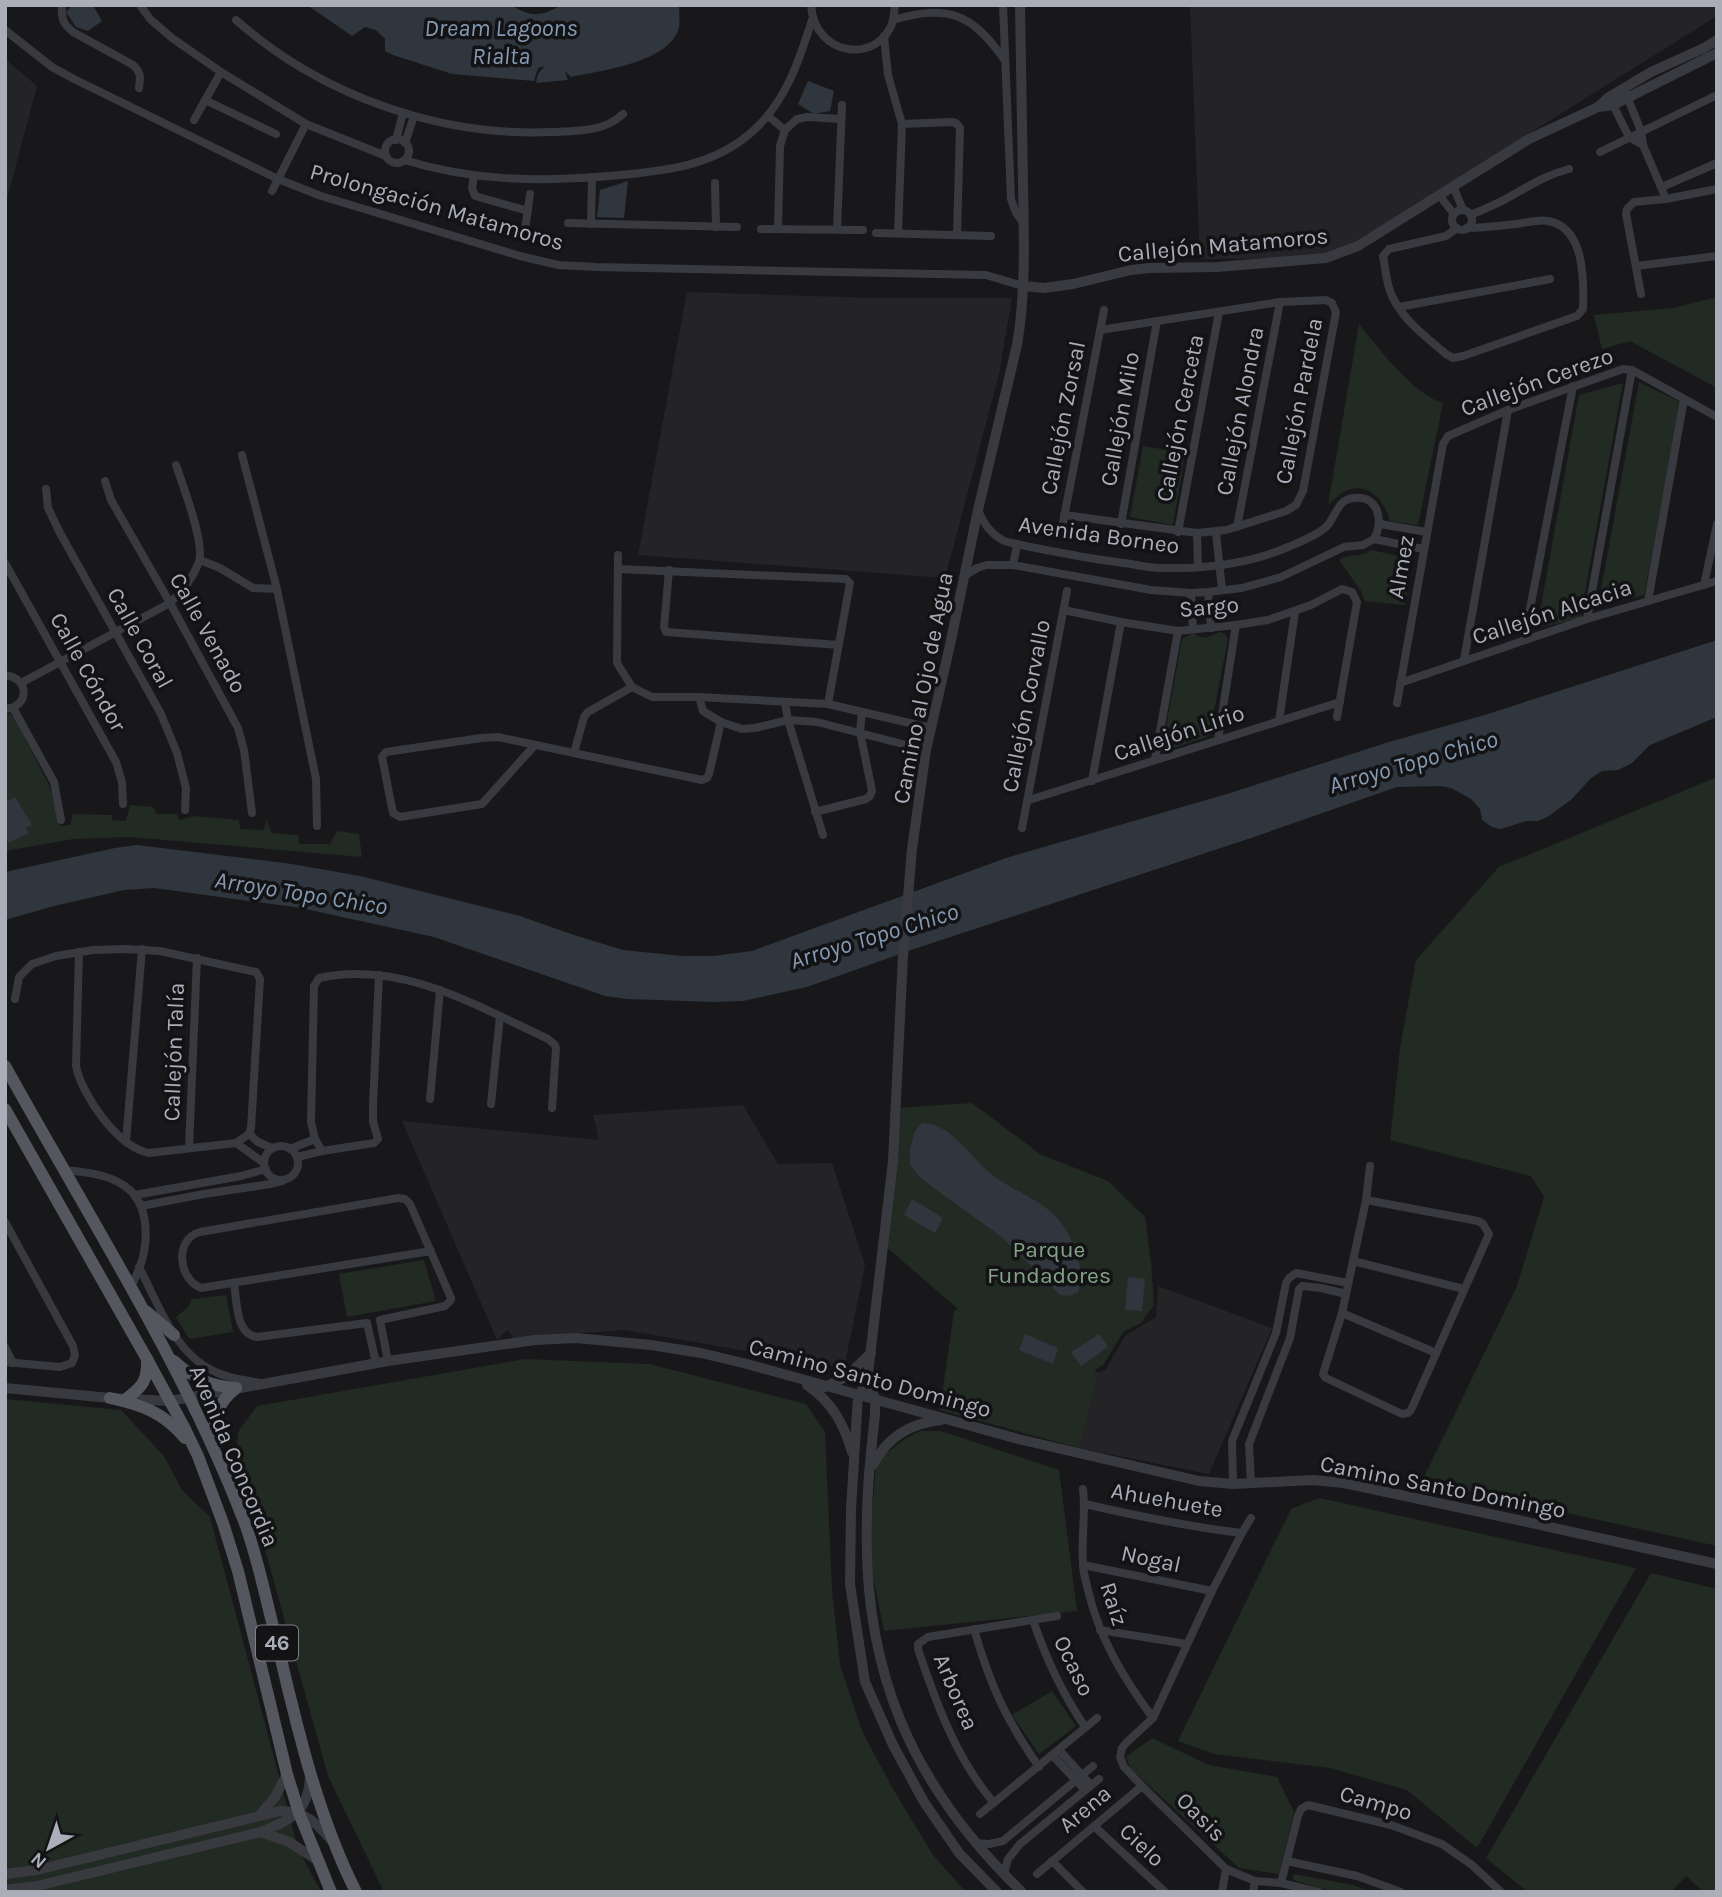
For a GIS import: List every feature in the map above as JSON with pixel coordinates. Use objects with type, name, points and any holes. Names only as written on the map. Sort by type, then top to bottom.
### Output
[{"type":"main road","name":"Avenida Concordia","points":[[5,1066],[166,1354],[196,1452],[238,1571],[287,1774],[331,1892]]},
{"type":"main road","name":"Avenida Concordia","points":[[5,1109],[147,1359],[180,1399],[212,1447],[245,1523],[310,1775],[334,1844],[356,1892]]},
{"type":"main road","points":[[141,1306],[174,1335]]},
{"type":"main road","points":[[132,1332],[146,1343],[210,1455],[220,1466]]},
{"type":"main road","points":[[166,1354],[199,1380],[236,1388]]},
{"type":"main road","points":[[126,1399],[144,1383],[148,1370],[147,1359]]},
{"type":"main road","points":[[212,1447],[218,1410],[225,1397],[236,1388]]},
{"type":"main road","points":[[110,1398],[140,1405],[163,1417],[196,1452]]},
{"type":"street","points":[[62,5],[61,18],[73,32],[134,65],[141,76],[139,88]]},
{"type":"street","points":[[140,5],[150,19],[172,38],[221,72],[306,124],[386,156],[396,163],[404,160],[408,154],[400,141],[403,113]]},
{"type":"street","points":[[404,160],[435,170],[474,176],[542,180],[651,172],[704,161],[739,143],[768,116],[788,86],[801,58],[812,20],[811,5]]},
{"type":"street","points":[[812,20],[827,41],[850,50],[863,49],[884,36],[893,20],[895,5]]},
{"type":"street","points":[[962,17],[964,5]]},
{"type":"street","points":[[1003,5],[1011,200],[1024,224]]},
{"type":"street","name":"Camino al Ojo de Agua","points":[[858,1396],[867,1382],[872,1352],[893,1161],[907,903],[926,750],[1021,319],[1024,224],[1020,5]]},
{"type":"street","points":[[893,20],[929,12],[962,17],[983,33],[1004,59]]},
{"type":"street","points":[[236,20],[305,69],[361,98],[414,116],[476,128],[540,133],[592,129],[609,125],[623,114]]},
{"type":"street","name":"Prolongación Matamoros","points":[[5,30],[52,67],[278,179],[321,196],[520,256],[558,265],[986,275],[1023,286]]},
{"type":"street","points":[[884,36],[888,75],[902,124],[898,233]]},
{"type":"street","name":"Callejón Matamoros","points":[[1625,93],[1660,67],[1717,40]]},
{"type":"street","name":"Callejón Matamoros","points":[[1023,286],[1054,287],[1150,268],[1208,268],[1326,258],[1358,246],[1529,139],[1717,53]]},
{"type":"street","points":[[194,120],[221,72]]},
{"type":"street","points":[[1625,93],[1666,199]]},
{"type":"street","points":[[1600,152],[1717,95]]},
{"type":"street","points":[[205,100],[276,134]]},
{"type":"street","points":[[1611,101],[1629,137],[1643,145]]},
{"type":"street","points":[[837,229],[842,105]]},
{"type":"street","points":[[386,156],[386,145],[400,141],[414,116]]},
{"type":"street","points":[[768,116],[785,130]]},
{"type":"street","points":[[778,228],[780,146],[785,130],[797,119],[807,117],[841,119]]},
{"type":"street","points":[[902,124],[951,122],[960,128],[957,235]]},
{"type":"street","points":[[272,191],[306,124]]},
{"type":"street","points":[[1662,187],[1717,163]]},
{"type":"street","points":[[1454,214],[1467,213],[1504,200],[1537,180],[1569,169]]},
{"type":"street","points":[[474,176],[472,188],[475,197],[528,211]]},
{"type":"street","points":[[591,224],[592,177]]},
{"type":"street","points":[[715,183],[716,227]]},
{"type":"street","points":[[1453,186],[1471,222],[1467,228]]},
{"type":"street","points":[[1641,294],[1627,209],[1634,202],[1717,189]]},
{"type":"street","points":[[525,230],[530,194]]},
{"type":"street","points":[[1439,195],[1454,214]]},
{"type":"street","points":[[1454,214],[1452,222],[1460,230],[1539,221],[1549,221],[1563,228],[1569,233],[1580,257],[1584,281],[1581,313],[1453,358],[1446,354],[1412,324],[1399,307],[1389,287],[1384,253],[1389,249],[1446,236],[1457,228]]},
{"type":"street","points":[[568,223],[737,227]]},
{"type":"street","points":[[761,229],[863,230]]},
{"type":"street","points":[[876,233],[991,236]]},
{"type":"street","points":[[1636,266],[1717,256]]},
{"type":"street","points":[[1399,307],[1550,279]]},
{"type":"street","name":"Callejón Pardela","points":[[1064,515],[1197,533],[1237,527],[1286,511],[1296,505],[1303,491],[1336,312],[1332,303],[1326,300],[1280,302],[1100,330]]},
{"type":"street","name":"Callejón Alondra","points":[[1237,527],[1280,302]]},
{"type":"street","name":"Callejón Zorsal","points":[[1061,533],[1104,310]]},
{"type":"street","name":"Callejón Cerceta","points":[[1178,531],[1219,312]]},
{"type":"street","name":"Callejón Milo","points":[[1121,524],[1157,321]]},
{"type":"street","name":"Callejón Cerezo","points":[[1445,439],[1508,410],[1623,369],[1632,370],[1717,417]]},
{"type":"street","points":[[1587,619],[1632,370]]},
{"type":"street","points":[[1524,640],[1573,386]]},
{"type":"street","points":[[1648,601],[1684,399]]},
{"type":"street","points":[[1464,660],[1508,410]]},
{"type":"street","name":"Almez","points":[[1397,703],[1423,548],[1445,439]]},
{"type":"street","points":[[242,455],[277,589],[316,779],[317,825]]},
{"type":"street","points":[[21,683],[170,603],[184,589],[200,560],[194,518],[176,465]]},
{"type":"street","name":"Calle Venado","points":[[105,481],[111,500],[237,728],[244,750],[252,813]]},
{"type":"street","name":"Calle Coral","points":[[46,489],[48,508],[161,714],[177,753],[186,788],[185,810]]},
{"type":"street","name":"Avenida Borneo","points":[[978,510],[984,525],[1004,541],[1088,558],[1160,568],[1220,565],[1263,556],[1323,529],[1342,503],[1352,498],[1369,501],[1378,511],[1380,524]]},
{"type":"street","points":[[1423,548],[1374,539],[1380,524],[1427,532]]},
{"type":"street","points":[[1704,585],[1717,524]]},
{"type":"street","points":[[1216,532],[1222,590]]},
{"type":"street","points":[[1197,533],[1198,567]]},
{"type":"street","name":"Avenida Borneo","points":[[964,576],[988,565],[1013,565],[1140,589],[1208,592],[1250,586],[1282,577],[1344,547],[1363,545],[1374,539]]},
{"type":"street","points":[[1013,565],[1017,545]]},
{"type":"street","points":[[618,555],[617,663],[632,687],[652,697],[828,704],[931,728]]},
{"type":"street","points":[[200,560],[220,568],[253,589],[277,589]]},
{"type":"street","name":"Calle Cóndor","points":[[5,563],[116,762],[122,782],[123,804]]},
{"type":"street","points":[[618,569],[846,579],[850,583],[828,704]]},
{"type":"street","points":[[669,570],[664,627],[666,632],[839,645]]},
{"type":"street","name":"Callejón Alcacia","points":[[1400,683],[1587,619],[1717,581]]},
{"type":"street","name":"Sargo","points":[[1064,610],[1178,631],[1268,620],[1295,611],[1342,589],[1352,592],[1357,602],[1340,702]]},
{"type":"street","name":"Callejón Corvallo","points":[[1022,828],[1067,591]]},
{"type":"street","points":[[1208,592],[1211,628]]},
{"type":"street","points":[[1191,593],[1193,629]]},
{"type":"street","points":[[1279,721],[1295,611]]},
{"type":"street","points":[[1092,781],[1121,622]]},
{"type":"street","points":[[1218,740],[1236,625]]},
{"type":"street","points":[[1155,759],[1178,631]]},
{"type":"street","points":[[5,675],[17,678],[21,683],[24,695],[18,705],[9,709],[54,782],[61,820]]},
{"type":"street","points":[[575,753],[584,717],[588,712],[632,687]]},
{"type":"street","points":[[699,697],[703,711],[733,727],[749,729],[788,720],[827,723],[926,750]]},
{"type":"street","points":[[785,702],[822,835]]},
{"type":"street","points":[[1337,717],[1340,702]]},
{"type":"street","name":"Callejón Lirio","points":[[1028,800],[1340,702]]},
{"type":"street","points":[[816,811],[870,796],[872,791],[860,732],[862,712]]},
{"type":"street","points":[[534,746],[482,804],[400,817],[393,813],[382,757],[386,752],[498,737],[702,780],[709,774],[721,722]]},
{"type":"street","points":[[126,1142],[142,949]]},
{"type":"street","points":[[15,999],[19,977],[27,967],[37,961],[79,952],[142,949],[253,970],[259,974],[260,979],[249,1134],[236,1143],[149,1153],[136,1149],[110,1128],[78,1073],[79,952]]},
{"type":"street","name":"Callejón Talía","points":[[189,1148],[197,958]]},
{"type":"street","points":[[321,1151],[315,1139],[312,1122],[314,986],[319,978],[335,974],[379,975],[405,979],[440,990],[548,1039],[555,1045],[552,1108]]},
{"type":"street","points":[[297,1157],[374,1143],[378,1139],[373,1122],[373,1105],[379,975]]},
{"type":"street","points":[[430,1099],[440,990]]},
{"type":"street","points":[[491,1104],[500,1016]]},
{"type":"street","points":[[249,1134],[258,1142],[272,1148],[290,1149],[315,1139]]},
{"type":"street","points":[[236,1143],[265,1166],[271,1177],[282,1181]]},
{"type":"street","points":[[265,1166],[267,1155],[272,1148]]},
{"type":"street","points":[[141,1206],[282,1181],[292,1177],[298,1168],[297,1157],[290,1149]]},
{"type":"street","points":[[135,1195],[241,1176],[265,1166]]},
{"type":"street","points":[[1366,1200],[1478,1221],[1489,1234],[1408,1413],[1402,1414],[1326,1378],[1323,1374],[1342,1313],[1366,1200],[1370,1166]]},
{"type":"street","points":[[64,1170],[107,1178],[126,1187],[135,1195],[141,1206],[146,1234],[144,1253],[131,1288]]},
{"type":"street","points":[[203,1183],[204,1194]]},
{"type":"street","points":[[388,1361],[380,1320],[445,1306],[451,1298],[431,1251],[410,1204],[407,1200],[401,1198],[307,1212],[192,1234],[183,1246],[185,1272],[193,1283],[201,1288],[431,1251]]},
{"type":"street","points":[[5,1222],[73,1346],[74,1359],[67,1366],[60,1367],[9,1362],[5,1347]]},
{"type":"street","points":[[5,1243],[14,1238]]},
{"type":"street","points":[[1353,1261],[1464,1289]]},
{"type":"street","points":[[139,1267],[174,1335],[194,1358],[205,1367],[230,1377],[264,1384]]},
{"type":"street","points":[[1233,1484],[1232,1441],[1276,1334],[1286,1283],[1296,1273],[1348,1283]]},
{"type":"street","points":[[234,1283],[241,1325],[246,1334],[257,1337],[368,1323],[376,1363]]},
{"type":"street","points":[[1251,1483],[1249,1444],[1290,1338],[1299,1289],[1302,1286],[1321,1288],[1346,1294]]},
{"type":"street","points":[[1342,1313],[1436,1353]]},
{"type":"street","name":"Camino Santo Domingo","points":[[5,1388],[110,1398],[180,1399],[376,1363],[512,1343],[576,1338],[652,1345],[701,1353],[1018,1438],[1199,1481],[1233,1484],[1312,1480],[1344,1483],[1717,1564]]},
{"type":"street","points":[[825,1387],[846,1377],[872,1352]]},
{"type":"street","points":[[798,1378],[832,1407],[849,1440],[854,1459]]},
{"type":"street","points":[[867,1382],[875,1400],[867,1515],[867,1580],[874,1638],[884,1676],[894,1707],[914,1751],[941,1798],[975,1843],[1021,1892]]},
{"type":"street","points":[[858,1396],[850,1522],[850,1584],[864,1682],[893,1745],[924,1802],[959,1853],[997,1892]]},
{"type":"street","points":[[870,1472],[882,1450],[897,1435],[919,1424],[952,1420]]},
{"type":"street","name":"Raíz","points":[[1083,1489],[1083,1564],[1089,1597],[1100,1630],[1118,1666],[1153,1718]]},
{"type":"street","name":"Ahuehuete","points":[[1085,1504],[1145,1518],[1242,1533]]},
{"type":"street","points":[[1153,1718],[1212,1591],[1251,1518]]},
{"type":"street","name":"Nogal","points":[[1083,1564],[1212,1591]]},
{"type":"street","name":"Arborea","points":[[994,1803],[974,1776],[933,1695],[918,1649],[920,1641],[928,1637],[1058,1616]]},
{"type":"street","name":"Ocaso","points":[[1033,1620],[1054,1676],[1085,1727]]},
{"type":"street","points":[[974,1629],[999,1702],[1039,1767]]},
{"type":"street","points":[[1100,1630],[1187,1644]]},
{"type":"street","points":[[980,1814],[1097,1718]]},
{"type":"street","name":"Oasis","points":[[1153,1718],[1122,1748],[1120,1757],[1124,1767],[1142,1786],[1226,1869],[1269,1887],[1281,1884],[1319,1892]]},
{"type":"street","points":[[1004,1874],[1009,1859],[1020,1844],[1092,1784],[1079,1777],[1056,1753]]},
{"type":"street","points":[[975,1843],[1003,1841],[1093,1766]]},
{"type":"street","points":[[260,1815],[275,1797],[287,1774]]},
{"type":"street","points":[[5,1890],[37,1886],[261,1832],[299,1812],[309,1791],[310,1775]]},
{"type":"street","name":"Arena","points":[[1037,1874],[1142,1786]]},
{"type":"street","name":"Campo","points":[[1281,1884],[1300,1812],[1304,1806],[1314,1806],[1391,1825],[1442,1844],[1501,1892]]},
{"type":"street","points":[[5,1874],[37,1870],[280,1811],[299,1812],[334,1844]]},
{"type":"street","name":"Cielo","points":[[1094,1826],[1165,1892]]},
{"type":"street","points":[[261,1832],[289,1842],[317,1860]]},
{"type":"street","name":"Arena","points":[[1052,1861],[1083,1892]]},
{"type":"street","points":[[1287,1861],[1357,1876],[1401,1892]]},
{"type":"street","points":[[1222,1892],[1226,1869]]},
{"type":"street","points":[[1253,1892],[1255,1881]]},
{"type":"shaded area","points":[[1190,5],[1717,5],[1717,16],[1330,258],[1200,259]]},
{"type":"shaded area","points":[[5,59],[37,86],[5,206]]},
{"type":"shaded area","points":[[687,292],[875,298],[1012,298],[999,374],[945,578],[638,555]]},
{"type":"shaded area","points":[[743,1105],[778,1164],[832,1163],[865,1265],[844,1368],[625,1330],[514,1338],[507,1330],[497,1340],[402,1121],[599,1140],[593,1115]]},
{"type":"shaded area","points":[[1158,1286],[1272,1328],[1209,1474],[1079,1448],[1099,1373],[1106,1369],[1125,1336],[1156,1317]]},
{"type":"green space","points":[[1717,297],[1717,388],[1630,341],[1602,349],[1594,315],[1673,308]]},
{"type":"green space","points":[[1359,324],[1409,381],[1420,391],[1443,403],[1418,525],[1390,521],[1381,502],[1365,489],[1348,490],[1328,505]]},
{"type":"green space","points":[[1639,382],[1682,403],[1644,595],[1598,606]]},
{"type":"green space","points":[[1623,383],[1580,619],[1537,628],[1579,395]]},
{"type":"green space","points":[[1143,446],[1185,453],[1173,525],[1130,517]]},
{"type":"green space","points":[[1371,550],[1412,559],[1405,605],[1365,601],[1339,560]]},
{"type":"green space","points":[[1220,632],[1228,639],[1209,736],[1167,750],[1163,743],[1182,639],[1193,633],[1204,638]]},
{"type":"green space","points":[[5,713],[15,719],[49,785],[60,826],[70,825],[73,814],[112,815],[112,820],[126,821],[130,805],[153,807],[157,814],[177,814],[179,820],[194,816],[239,820],[240,829],[264,830],[266,819],[272,833],[298,835],[299,844],[330,844],[337,831],[359,834],[362,857],[130,837],[73,839],[5,851]]},
{"type":"green space","points":[[1717,777],[1717,1546],[1422,1481],[1517,1286],[1544,1197],[1531,1176],[1390,1140],[1400,1048],[1416,960],[1499,867]]},
{"type":"green space","name":"Parque Fundadores","points":[[972,1103],[1040,1154],[1108,1181],[1145,1217],[1154,1305],[1141,1323],[1123,1332],[1104,1364],[1094,1371],[1099,1373],[1079,1448],[940,1410],[954,1311],[958,1309],[884,1245],[896,1108]]},
{"type":"green space","points":[[424,1260],[436,1301],[347,1317],[339,1274]]},
{"type":"green space","points":[[226,1295],[233,1332],[189,1339],[176,1317],[188,1307],[192,1299]]},
{"type":"green space","points":[[525,1359],[649,1364],[806,1404],[825,1432],[832,1590],[840,1665],[862,1731],[893,1789],[933,1855],[966,1892],[384,1892],[328,1776],[237,1449],[238,1432],[257,1406]]},
{"type":"green space","points":[[5,1399],[121,1410],[164,1456],[182,1490],[210,1517],[298,1848],[321,1892],[5,1892]]},
{"type":"green space","points":[[920,1431],[941,1431],[1059,1470],[1077,1611],[884,1631],[872,1571],[871,1523],[876,1466],[884,1455]]},
{"type":"green space","points":[[1319,1498],[1636,1568],[1477,1848],[1407,1790],[1330,1768],[1214,1754],[1178,1741],[1291,1509]]},
{"type":"green space","points":[[1651,1573],[1717,1589],[1717,1892],[1704,1892],[1686,1876],[1670,1892],[1528,1892],[1486,1858]]},
{"type":"green space","points":[[1052,1691],[1076,1726],[1039,1754],[1012,1715]]},
{"type":"green space","points":[[1152,1738],[1209,1765],[1277,1777],[1294,1812],[1279,1874],[1239,1868],[1131,1769],[1126,1757]]},
{"type":"green space","points":[[1294,1874],[1353,1885],[1372,1892],[1334,1892],[1293,1880]]},
{"type":"water","points":[[73,5],[93,5],[102,21],[88,31],[76,27],[66,12]]},
{"type":"water","name":"Dream Lagoons Rialta","points":[[307,5],[511,5],[537,14],[562,5],[679,5],[679,23],[677,33],[670,43],[645,59],[571,77],[565,71],[568,80],[536,83],[538,74],[545,66],[538,68],[534,81],[452,74],[393,55],[385,51],[385,39],[376,30],[365,27],[352,36]]},
{"type":"water","points":[[808,81],[834,91],[830,111],[814,114],[798,104]]},
{"type":"water","points":[[628,181],[624,218],[597,217],[600,190]]},
{"type":"water","name":"Arroyo Topo Chico","points":[[1717,640],[1717,717],[1650,745],[1632,763],[1618,770],[1602,771],[1591,778],[1572,799],[1538,821],[1526,821],[1501,829],[1492,827],[1482,820],[1480,809],[1471,799],[1451,788],[1397,787],[807,987],[743,1001],[627,999],[605,996],[434,937],[301,908],[154,888],[124,890],[5,920],[5,872],[137,845],[292,864],[360,876],[520,916],[623,950],[683,956],[714,956],[752,951],[1006,858],[1488,714]]},
{"type":"water","points":[[15,797],[32,825],[26,828],[29,833],[9,843],[5,837],[5,802]]},
{"type":"water","points":[[922,1123],[943,1129],[994,1176],[1054,1215],[1063,1225],[1077,1255],[1081,1274],[1078,1292],[1070,1296],[1060,1295],[1003,1238],[918,1175],[910,1164],[910,1148],[915,1131]]},
{"type":"water","points":[[912,1199],[943,1218],[935,1233],[904,1215]]},
{"type":"water","points":[[1128,1277],[1145,1279],[1142,1311],[1125,1310]]},
{"type":"water","points":[[1025,1334],[1058,1348],[1053,1364],[1019,1350]]},
{"type":"water","points":[[1099,1334],[1108,1347],[1081,1366],[1071,1352]]}]
